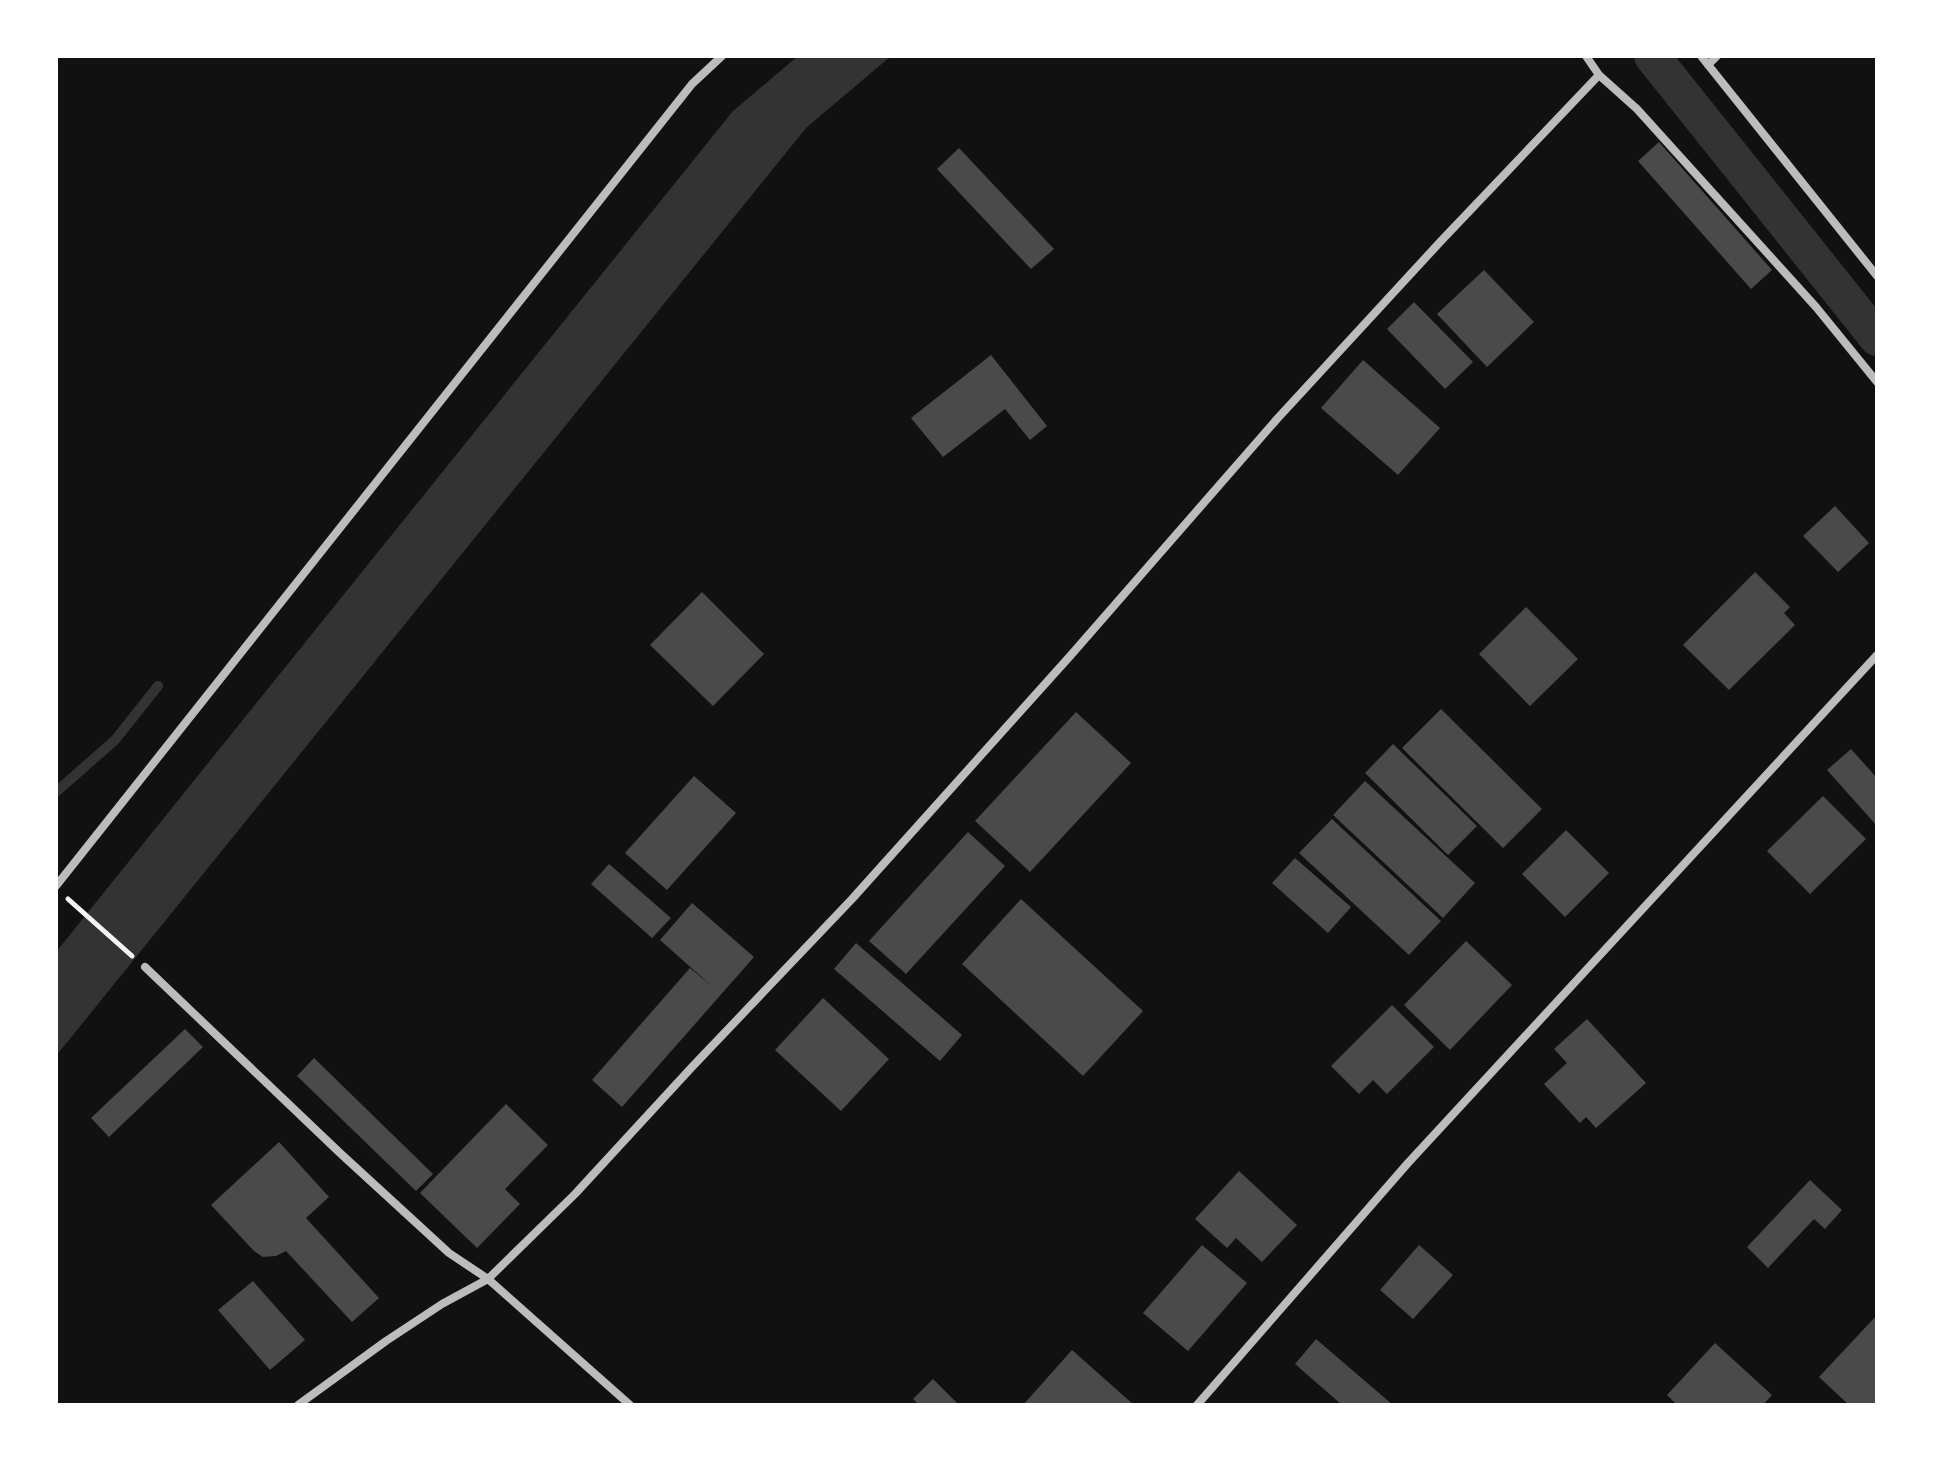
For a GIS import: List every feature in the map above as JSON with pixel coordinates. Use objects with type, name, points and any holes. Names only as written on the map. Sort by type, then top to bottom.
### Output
[{"type":"street","points":[[56,886],[692,84],[722,56]]},
{"type":"street","points":[[1586,56],[1599,75],[1637,109],[1816,307],[1877,382]]},
{"type":"street","points":[[1701,56],[1877,276]]},
{"type":"street","points":[[1708,65],[1717,56]]},
{"type":"street","points":[[298,1405],[442,1304],[488,1279],[575,1194],[852,899],[1277,419],[1599,75]]},
{"type":"street","points":[[1197,1405],[1408,1163],[1877,655]]},
{"type":"street","points":[[145,967],[449,1253],[488,1279],[630,1405]]},
{"type":"path","points":[[67,899],[145,967]]},
{"type":"shaded area","points":[[798,56],[891,56],[806,128],[56,1056],[56,952],[733,111]]},
{"type":"building","points":[[1659,142],[1772,270],[1751,289],[1638,161]]},
{"type":"building","points":[[959,148],[1054,249],[1031,269],[937,169]]},
{"type":"building","points":[[1484,270],[1534,322],[1487,367],[1437,314]]},
{"type":"building","points":[[1414,302],[1473,362],[1445,389],[1387,329]]},
{"type":"building","points":[[991,355],[1047,426],[1030,440],[1005,409],[943,457],[911,418]]},
{"type":"building","points":[[1363,360],[1440,428],[1398,475],[1321,408]]},
{"type":"building","points":[[1835,506],[1869,543],[1838,572],[1803,536]]},
{"type":"building","points":[[1755,572],[1790,607],[1784,613],[1795,625],[1729,690],[1683,645]]},
{"type":"building","points":[[702,592],[764,654],[713,706],[650,645]]},
{"type":"building","points":[[1526,607],[1578,659],[1530,706],[1479,654]]},
{"type":"building","points":[[1441,709],[1542,809],[1503,848],[1402,748]]},
{"type":"building","points":[[1076,712],[1131,763],[1030,872],[975,821]]},
{"type":"building","points":[[1393,744],[1477,826],[1448,855],[1365,773]]},
{"type":"building","points":[[1851,749],[1877,778],[1877,826],[1827,770]]},
{"type":"building","points":[[694,776],[736,813],[667,890],[625,853]]},
{"type":"building","points":[[1365,781],[1475,883],[1443,918],[1333,815]]},
{"type":"building","points":[[1823,796],[1866,839],[1810,894],[1767,851]]},
{"type":"building","points":[[1332,819],[1441,921],[1409,955],[1299,853]]},
{"type":"building","points":[[1566,830],[1609,873],[1565,917],[1522,874]]},
{"type":"building","points":[[968,832],[1005,866],[906,974],[869,941]]},
{"type":"building","points":[[1295,858],[1351,907],[1328,933],[1272,883]]},
{"type":"building","points":[[609,864],[671,918],[652,938],[591,884]]},
{"type":"building","points":[[1021,899],[1143,1011],[1083,1076],[962,964]]},
{"type":"building","points":[[692,903],[754,957],[622,1107],[592,1080],[690,968],[714,988],[660,940]]},
{"type":"building","points":[[1466,941],[1512,985],[1450,1050],[1404,1005]]},
{"type":"building","points":[[856,943],[962,1035],[940,1061],[834,969]]},
{"type":"building","points":[[823,998],[889,1059],[841,1111],[775,1050]]},
{"type":"building","points":[[1392,1005],[1434,1047],[1387,1094],[1373,1080],[1359,1094],[1331,1066]]},
{"type":"building","points":[[1587,1019],[1646,1083],[1596,1128],[1586,1117],[1580,1123],[1544,1084],[1567,1063],[1554,1049]]},
{"type":"building","points":[[185,1029],[203,1047],[109,1137],[91,1118]]},
{"type":"building","points":[[314,1058],[433,1174],[416,1191],[297,1076]]},
{"type":"building","points":[[506,1104],[548,1145],[505,1189],[520,1204],[477,1248],[420,1193]]},
{"type":"building","points":[[279,1142],[329,1197],[306,1218],[379,1298],[352,1322],[286,1251],[263,1257],[211,1205]]},
{"type":"building","points":[[1239,1171],[1297,1225],[1262,1262],[1236,1238],[1227,1248],[1195,1219]]},
{"type":"building","points":[[1810,1180],[1842,1210],[1825,1229],[1814,1219],[1768,1268],[1747,1247]]},
{"type":"building","points":[[1202,1245],[1247,1283],[1188,1351],[1143,1313]]},
{"type":"building","points":[[1419,1245],[1453,1275],[1413,1319],[1380,1290]]},
{"type":"building","points":[[253,1281],[305,1340],[270,1370],[218,1310]]},
{"type":"building","points":[[1877,1315],[1877,1405],[1849,1405],[1819,1377]]},
{"type":"building","points":[[1316,1339],[1393,1405],[1342,1405],[1295,1364]]},
{"type":"building","points":[[1715,1343],[1772,1395],[1763,1405],[1673,1405],[1675,1403],[1667,1395]]},
{"type":"building","points":[[1072,1350],[1134,1405],[1023,1405]]},
{"type":"building","points":[[933,1379],[959,1405],[919,1405],[913,1399]]},
{"type":"waterway","points":[[1652,56],[1877,338]]},
{"type":"waterway","points":[[56,792],[115,740],[158,686]]}]
